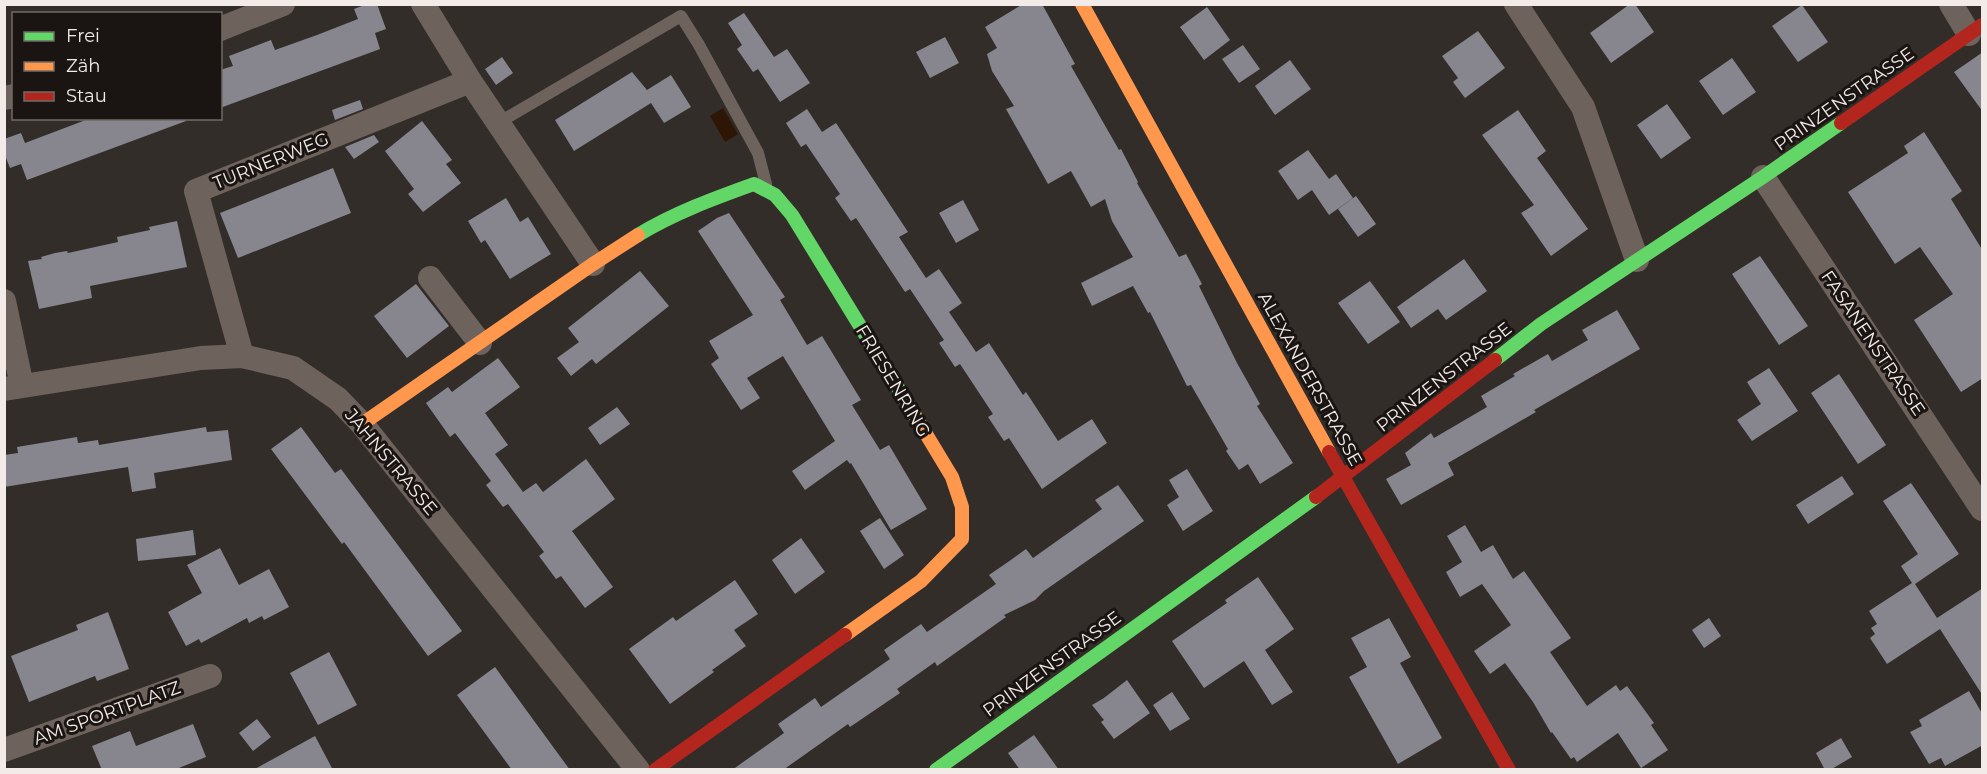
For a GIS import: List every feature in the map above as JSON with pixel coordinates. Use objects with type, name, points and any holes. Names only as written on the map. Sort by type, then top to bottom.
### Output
[{"type":"street","points":[[222,28],[283,4]]},
{"type":"street","points":[[423,4],[470,81],[593,264]]},
{"type":"street","name":"ALEXANDERSTRASSE","points":[[1082,4],[1509,770]]},
{"type":"street","points":[[1516,4],[1583,107],[1637,260]]},
{"type":"street","points":[[1951,4],[1976,29]]},
{"type":"street","name":"PRINZENSTRASSE","points":[[936,770],[1344,477],[1541,324],[1763,177],[1976,29]]},
{"type":"street","name":"TURNERWEG","points":[[242,356],[196,191],[470,81]]},
{"type":"street","name":"FASANENSTRASSE","points":[[1763,177],[1983,509]]},
{"type":"street","points":[[362,424],[593,264],[651,227],[708,201],[754,184],[768,191]]},
{"type":"street","name":"FRIESENRING","points":[[655,770],[921,581],[962,539],[963,507],[952,477],[792,215],[775,195],[768,191]]},
{"type":"street","points":[[430,278],[480,343]]},
{"type":"street","points":[[4,301],[13,388]]},
{"type":"street","name":"JAHNSTRASSE","points":[[13,388],[201,358],[242,356],[292,368],[338,399],[362,424],[638,770]]},
{"type":"street","name":"AM SPORTPLATZ","points":[[4,750],[210,676]]},
{"type":"lane","points":[[498,123],[681,16],[758,153],[768,191]]},
{"type":"shaded area","points":[[723,108],[738,134],[725,142],[710,116]]},
{"type":"building","points":[[367,4],[377,4],[386,29],[375,33],[380,49],[222,107],[222,69],[233,66],[229,56],[271,40],[275,50],[317,35],[358,19],[354,9]]},
{"type":"building","points":[[1023,4],[1042,4],[1075,64],[1071,66],[1119,150],[1121,149],[1137,183],[1179,257],[1186,254],[1202,284],[1199,286],[1260,404],[1257,406],[1293,463],[1260,484],[1248,464],[1239,470],[1226,451],[1228,449],[1191,385],[1187,386],[1150,312],[1148,313],[1133,286],[1092,306],[1081,283],[1133,257],[1112,221],[1105,199],[1091,207],[1071,171],[1048,184],[1006,109],[1014,106],[992,71],[987,54],[997,48],[985,27]]},
{"type":"building","points":[[1630,4],[1635,4],[1654,32],[1611,63],[1590,33]]},
{"type":"building","points":[[1802,5],[1828,42],[1798,62],[1772,26]]},
{"type":"building","points":[[1207,7],[1230,40],[1204,60],[1180,27]]},
{"type":"building","points":[[744,13],[774,57],[787,49],[810,83],[780,102],[758,69],[753,72],[737,49],[742,45],[728,23]]},
{"type":"building","points":[[1478,31],[1505,68],[1465,98],[1453,82],[1458,78],[1442,56]]},
{"type":"building","points":[[945,37],[959,63],[930,78],[916,52]]},
{"type":"building","points":[[1243,45],[1260,69],[1239,83],[1222,59]]},
{"type":"building","points":[[1983,52],[1983,112],[1954,72]]},
{"type":"building","points":[[502,57],[513,73],[496,85],[485,69]]},
{"type":"building","points":[[1732,58],[1756,92],[1723,115],[1699,81]]},
{"type":"building","points":[[1290,60],[1311,89],[1275,115],[1255,86]]},
{"type":"building","points":[[632,72],[647,90],[671,75],[691,107],[664,123],[651,103],[574,151],[555,120]]},
{"type":"building","points":[[360,100],[363,109],[335,120],[332,110]]},
{"type":"building","points":[[1667,104],[1691,138],[1661,159],[1637,125]]},
{"type":"building","points":[[807,109],[822,132],[836,123],[908,232],[899,237],[926,278],[939,269],[962,303],[949,312],[976,352],[989,343],[1023,395],[1026,392],[1058,441],[1092,419],[1107,443],[1042,489],[1009,438],[1004,441],[988,417],[993,414],[960,364],[955,367],[939,343],[944,340],[910,289],[905,292],[856,218],[851,221],[835,198],[840,194],[806,144],[801,147],[786,123]]},
{"type":"building","points":[[1518,110],[1546,151],[1537,158],[1588,229],[1551,256],[1521,213],[1534,205],[1482,135]]},
{"type":"building","points":[[86,120],[186,120],[27,180],[21,164],[10,168],[4,153],[4,139],[21,133],[25,143]]},
{"type":"building","points":[[422,121],[452,160],[446,164],[461,183],[423,212],[408,194],[414,189],[385,151]]},
{"type":"building","points":[[1924,132],[1962,191],[1951,199],[1983,251],[1983,378],[1961,392],[1914,320],[1953,294],[1920,247],[1895,264],[1848,192],[1908,153],[1904,146]]},
{"type":"building","points":[[374,135],[379,142],[354,159],[345,147]]},
{"type":"building","points":[[1308,150],[1329,179],[1336,174],[1353,198],[1329,215],[1312,190],[1298,200],[1278,171]]},
{"type":"building","points":[[333,168],[351,213],[238,258],[220,213]]},
{"type":"building","points":[[1356,196],[1376,224],[1358,237],[1338,209]]},
{"type":"building","points":[[506,198],[520,222],[528,217],[551,254],[510,279],[485,240],[481,243],[468,221]]},
{"type":"building","points":[[963,200],[979,230],[956,243],[939,213]]},
{"type":"building","points":[[729,213],[785,297],[780,300],[807,345],[822,336],[861,400],[852,405],[880,450],[889,445],[927,509],[891,530],[847,460],[805,490],[792,471],[835,441],[783,356],[747,378],[760,398],[741,410],[711,364],[719,358],[709,341],[753,315],[698,231]]},
{"type":"building","points":[[177,221],[187,267],[90,286],[92,298],[39,309],[28,261],[42,259],[41,257],[55,253],[67,251],[68,253],[118,242],[117,237]]},
{"type":"building","points":[[1760,256],[1808,326],[1779,345],[1732,274]]},
{"type":"building","points":[[1464,259],[1487,291],[1446,320],[1438,309],[1411,328],[1397,307]]},
{"type":"building","points":[[640,271],[669,306],[596,364],[592,359],[571,376],[557,358],[579,342],[568,328]]},
{"type":"building","points":[[1370,281],[1400,322],[1368,344],[1338,303]]},
{"type":"building","points":[[416,284],[449,326],[407,358],[374,316]]},
{"type":"building","points":[[1617,310],[1640,349],[1448,463],[1454,475],[1401,505],[1386,479],[1411,465],[1405,453],[1431,433],[1434,438],[1487,407],[1481,396],[1515,376],[1513,374],[1548,354],[1552,361],[1588,340],[1582,330]]},
{"type":"building","points":[[498,358],[520,387],[485,413],[508,445],[495,454],[523,492],[536,483],[543,492],[586,459],[615,499],[572,531],[613,587],[585,608],[561,576],[556,579],[539,556],[544,552],[508,504],[503,507],[486,485],[491,481],[455,433],[450,437],[426,403],[448,387],[452,392]]},
{"type":"building","points":[[1769,368],[1798,411],[1752,441],[1737,420],[1761,404],[1747,382]]},
{"type":"building","points":[[1839,374],[1886,445],[1858,464],[1811,393]]},
{"type":"building","points":[[617,407],[630,424],[600,445],[588,428]]},
{"type":"building","points":[[206,427],[207,432],[228,430],[232,460],[154,473],[156,488],[132,492],[128,467],[4,487],[4,455],[18,453],[17,447],[77,437],[78,443],[98,440],[99,445]]},
{"type":"building","points":[[301,427],[335,473],[341,469],[462,631],[428,656],[344,542],[342,544],[271,449]]},
{"type":"building","points":[[1187,469],[1213,511],[1183,531],[1167,505],[1179,497],[1169,480]]},
{"type":"building","points":[[1842,476],[1854,494],[1808,524],[1796,505]]},
{"type":"building","points":[[1911,483],[1959,554],[1915,584],[1937,618],[1983,588],[1983,696],[1940,629],[1887,664],[1870,638],[1875,634],[1871,628],[1877,624],[1869,611],[1912,583],[1901,566],[1918,554],[1883,501]]},
{"type":"building","points":[[1118,485],[1144,521],[1044,591],[1035,600],[1004,615],[1006,617],[937,666],[935,662],[897,689],[900,693],[850,727],[848,724],[783,770],[732,770],[784,733],[778,724],[815,698],[821,707],[890,659],[884,650],[921,624],[927,632],[996,584],[989,575],[1026,549],[1033,558],[1102,509],[1095,500]]},
{"type":"building","points":[[880,518],[904,555],[884,569],[860,531]]},
{"type":"building","points":[[1465,525],[1481,552],[1493,545],[1513,579],[1524,571],[1571,638],[1550,652],[1587,706],[1616,685],[1620,691],[1627,686],[1654,723],[1651,725],[1668,750],[1641,768],[1618,733],[1577,762],[1574,757],[1571,759],[1551,733],[1533,702],[1505,663],[1490,674],[1474,651],[1511,625],[1482,584],[1460,597],[1446,572],[1462,562],[1447,536]]},
{"type":"building","points":[[193,530],[196,555],[138,561],[136,539]]},
{"type":"building","points":[[801,538],[825,572],[795,594],[772,560]]},
{"type":"building","points":[[220,548],[239,585],[269,569],[289,607],[264,620],[262,616],[249,623],[247,618],[201,643],[199,639],[186,646],[168,612],[202,593],[187,565]]},
{"type":"building","points":[[1258,577],[1294,629],[1265,650],[1293,692],[1272,705],[1244,661],[1204,688],[1172,641],[1227,603],[1225,600]]},
{"type":"building","points":[[735,580],[758,614],[734,630],[746,646],[670,704],[629,649],[673,617],[676,621]]},
{"type":"building","points":[[108,612],[129,669],[97,681],[95,676],[29,702],[11,656],[78,630],[76,625]]},
{"type":"building","points":[[1389,618],[1411,657],[1400,663],[1442,738],[1398,764],[1349,677],[1367,667],[1351,638]]},
{"type":"building","points":[[1709,618],[1721,636],[1704,648],[1692,630]]},
{"type":"building","points":[[329,652],[357,705],[318,725],[290,673]]},
{"type":"building","points":[[495,667],[570,770],[512,770],[457,695]]},
{"type":"building","points":[[1127,680],[1150,713],[1114,739],[1101,722],[1104,720],[1092,705]]},
{"type":"building","points":[[1969,691],[1983,715],[1983,745],[1945,766],[1941,758],[1929,764],[1910,732],[1922,726],[1919,720]]},
{"type":"building","points":[[1172,692],[1190,719],[1170,731],[1153,705]]},
{"type":"building","points":[[257,719],[271,737],[253,751],[239,733]]},
{"type":"building","points":[[193,724],[206,757],[174,770],[102,770],[92,746],[130,731],[136,746]]},
{"type":"building","points":[[1034,735],[1059,770],[1020,770],[1008,753]]},
{"type":"building","points":[[315,736],[333,770],[253,770]]},
{"type":"building","points":[[1841,738],[1852,757],[1830,770],[1825,770],[1816,753]]},
{"type":"traffic: fast","points":[[1495,360],[1541,324],[1841,123]]},
{"type":"traffic: fast","points":[[638,235],[680,213],[754,184],[775,195],[792,215],[917,419]]},
{"type":"traffic: fast","points":[[936,770],[1316,497]]},
{"type":"traffic: slow","points":[[1082,4],[1329,452]]},
{"type":"traffic: slow","points":[[362,424],[638,235]]},
{"type":"traffic: slow","points":[[845,635],[921,581],[962,539],[962,507],[952,477],[917,419]]},
{"type":"traffic: jam","points":[[1841,123],[1982,25]]},
{"type":"traffic: jam","points":[[1316,497],[1495,360]]},
{"type":"traffic: jam","points":[[1329,452],[1509,770]]},
{"type":"traffic: jam","points":[[655,770],[845,635]]}]
